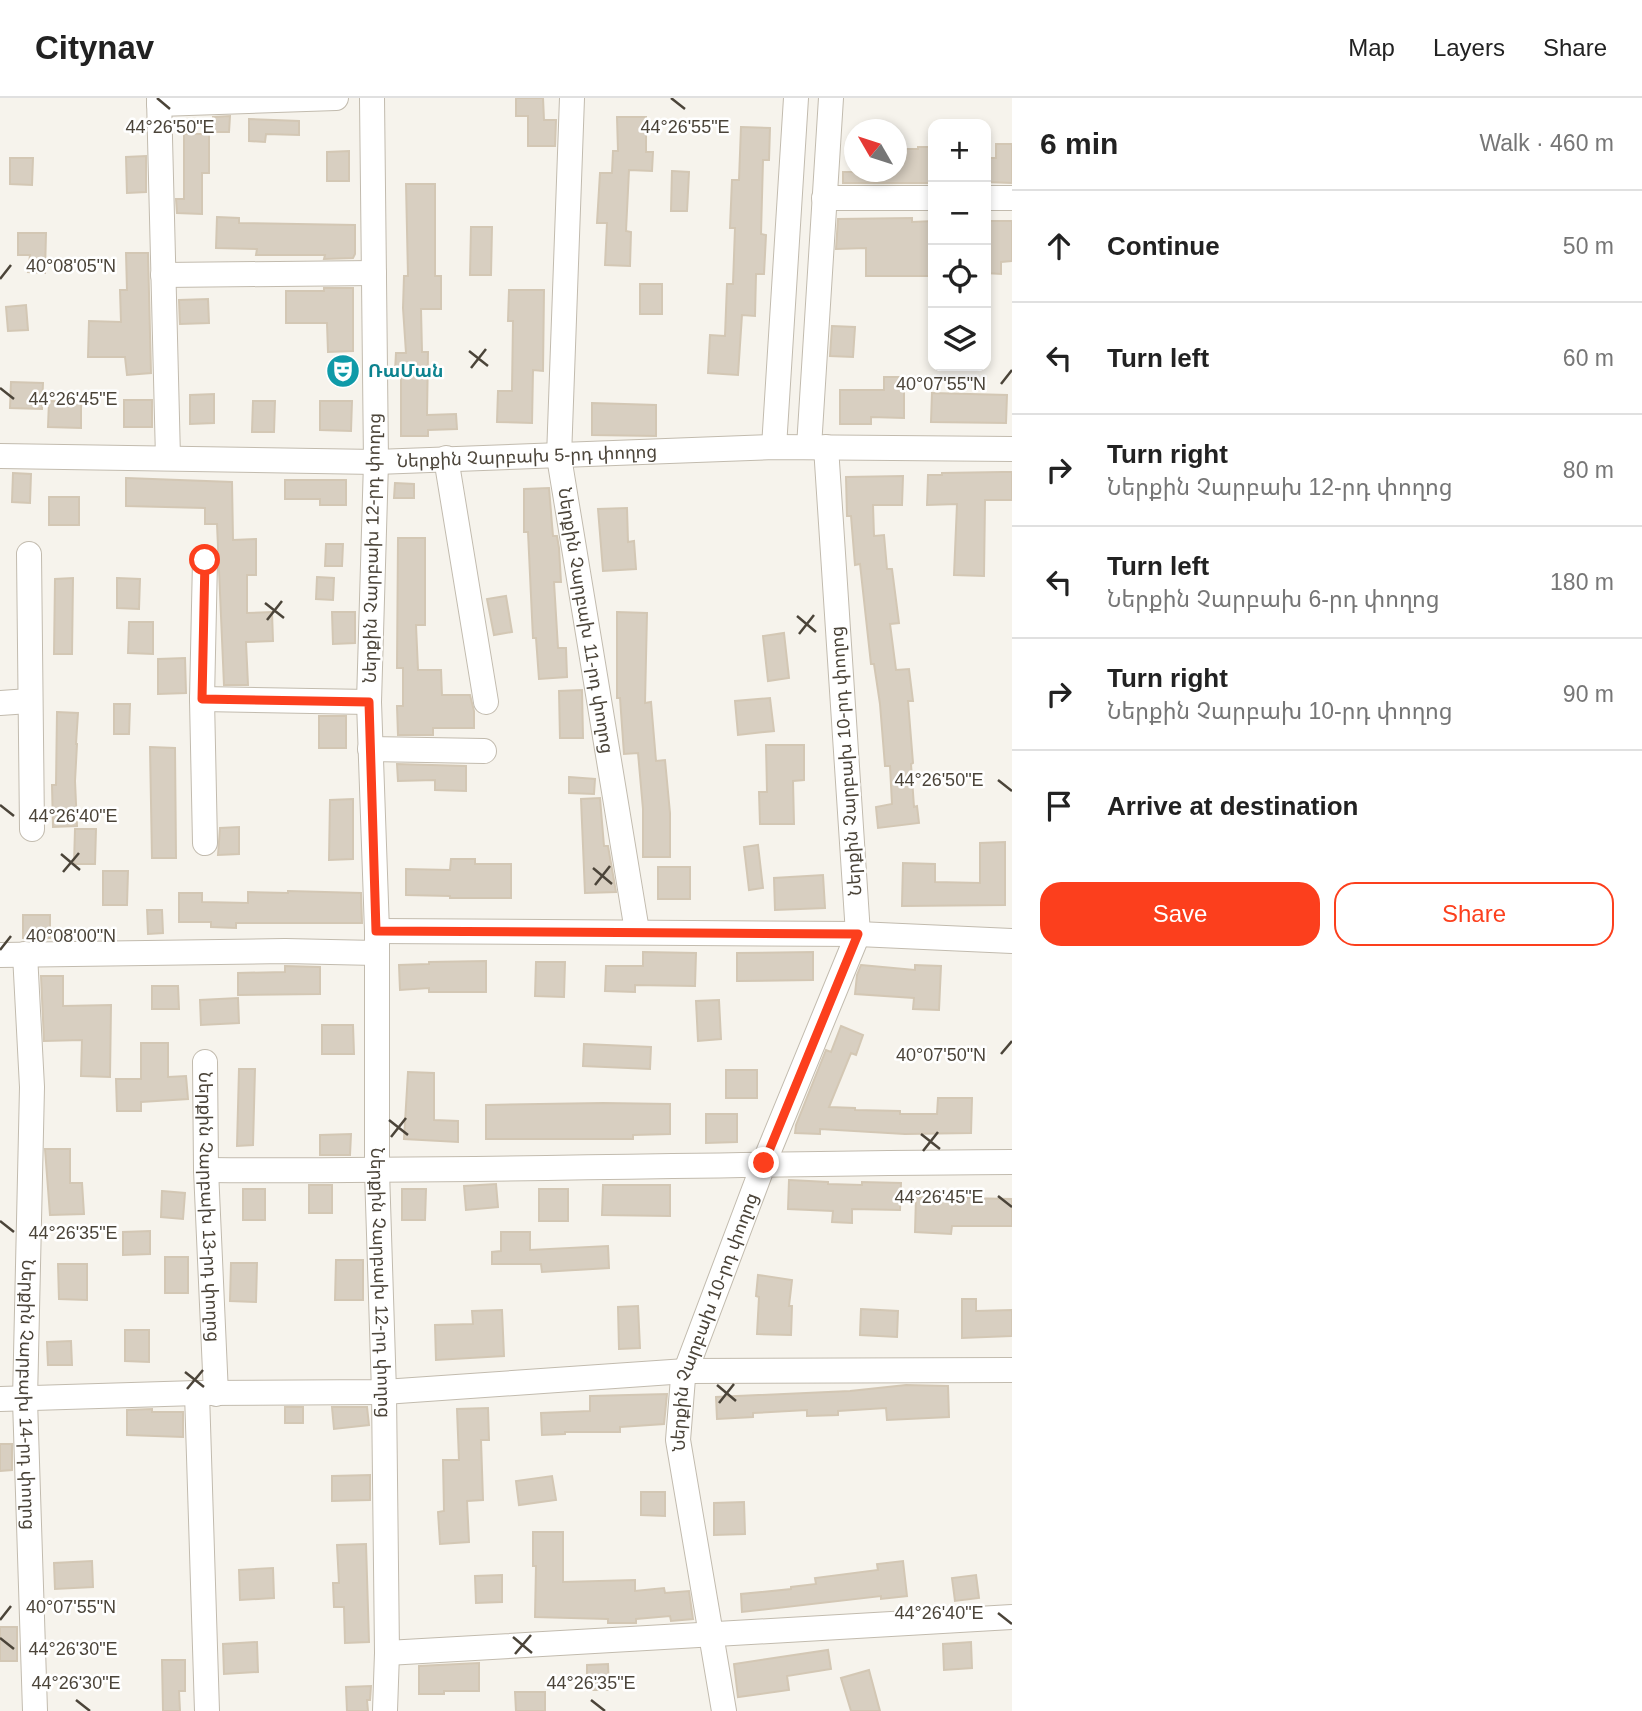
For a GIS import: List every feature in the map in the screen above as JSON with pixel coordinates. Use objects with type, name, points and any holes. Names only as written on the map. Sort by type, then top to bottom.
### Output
[{"type":"street","points":[[168,458],[159,101],[336,98]]},
{"type":"street","name":"Ներքին Չարբախ 12-րդ փողոց","points":[[372,98],[376,462],[369,702],[376,942],[377,1171],[384,1392],[387,1653],[385,1711]]},
{"type":"street","name":"Ներքին Չարբախ 11-րդ փողոց","points":[[572,98],[559,457],[636,931]]},
{"type":"street","points":[[774,447],[796,98]]},
{"type":"street","name":"Ներքին Չարբախ 10-րդ փողոց","points":[[724,1711],[678,1440],[683,1378],[764,1163],[858,934],[817,447],[824,198],[831,98]]},
{"type":"street","points":[[824,198],[928,198]]},
{"type":"street","points":[[991,198],[1012,198]]},
{"type":"street","points":[[163,275],[374,273]]},
{"type":"street","name":"Ներքին Չարբախ 5-րդ փողոց","points":[[0,456],[376,462],[774,447],[1012,449]]},
{"type":"street","points":[[446,458],[486,702]]},
{"type":"street","points":[[30,554],[32,829]]},
{"type":"street","points":[[205,560],[202,699],[205,843]]},
{"type":"street","points":[[202,699],[369,702]]},
{"type":"street","points":[[0,703],[29,701]]},
{"type":"street","points":[[370,749],[484,751]]},
{"type":"street","points":[[12,954],[636,931],[858,934],[1012,941]]},
{"type":"street","name":"Ներքին Չարբախ 14-րդ փողոց","points":[[12,954],[32,1087],[25,1400],[35,1711]]},
{"type":"street","name":"Ներքին Չարբախ 13-րդ փողոց","points":[[205,1062],[207,1711]]},
{"type":"street","points":[[206,1170],[377,1171],[764,1163],[1012,1162]]},
{"type":"street","points":[[0,1399],[384,1392],[686,1371],[1012,1370]]},
{"type":"street","points":[[387,1653],[1012,1617]]},
{"type":"building","points":[[516,98],[543,98],[544,120],[556,120],[555,146],[528,146],[528,116],[516,116]]},
{"type":"building","points":[[230,116],[229,132],[213,132],[213,117]]},
{"type":"building","points":[[617,117],[646,117],[646,152],[653,152],[652,171],[629,170],[626,231],[631,232],[630,266],[605,265],[607,223],[597,223],[600,173],[612,173],[613,151],[618,151]]},
{"type":"building","points":[[249,119],[299,121],[299,135],[266,134],[265,142],[249,141]]},
{"type":"building","points":[[741,127],[770,128],[769,160],[763,160],[761,234],[766,235],[764,274],[756,274],[755,316],[742,315],[738,375],[708,373],[710,335],[725,336],[727,284],[733,284],[735,228],[730,228],[732,180],[739,180]]},
{"type":"building","points":[[184,134],[209,134],[209,173],[202,173],[202,214],[177,213],[176,199],[184,199]]},
{"type":"building","points":[[996,144],[1012,144],[1012,183],[991,182],[991,158],[996,158]]},
{"type":"building","points":[[928,147],[928,183],[843,183],[843,172],[844,182],[907,182],[907,149]]},
{"type":"building","points":[[349,151],[349,181],[327,181],[327,152]]},
{"type":"building","points":[[146,156],[146,192],[127,193],[126,157]]},
{"type":"building","points":[[10,158],[33,158],[32,185],[10,184]]},
{"type":"building","points":[[672,171],[689,172],[687,211],[671,211]]},
{"type":"building","points":[[406,184],[435,184],[435,276],[441,276],[441,309],[421,309],[422,352],[428,352],[427,415],[456,414],[457,429],[428,430],[428,436],[401,436],[401,371],[395,371],[396,353],[406,353],[403,308],[404,276],[408,276]]},
{"type":"building","points":[[217,217],[239,218],[239,223],[355,225],[355,254],[353,258],[324,259],[325,255],[256,255],[257,249],[216,248]]},
{"type":"building","points":[[912,218],[912,222],[928,221],[928,276],[866,276],[866,248],[836,249],[838,219]]},
{"type":"building","points":[[991,221],[1012,221],[1012,261],[1001,262],[1001,274],[991,273]]},
{"type":"building","points":[[471,227],[492,227],[491,275],[470,275]]},
{"type":"building","points":[[18,233],[46,233],[45,273],[28,272],[30,255],[18,255]]},
{"type":"building","points":[[126,253],[148,253],[151,373],[127,375],[125,357],[88,357],[89,321],[121,322],[120,290],[127,290]]},
{"type":"building","points":[[640,284],[662,284],[662,314],[640,314]]},
{"type":"building","points":[[324,288],[353,288],[353,351],[328,352],[327,323],[286,323],[286,291],[324,291]]},
{"type":"building","points":[[509,290],[544,290],[543,371],[533,370],[532,423],[497,422],[498,391],[512,391],[513,321],[508,321]]},
{"type":"building","points":[[208,299],[209,323],[180,324],[179,300]]},
{"type":"building","points":[[26,305],[28,330],[8,331],[6,307]]},
{"type":"building","points":[[832,326],[855,327],[853,357],[830,356]]},
{"type":"building","points":[[884,377],[904,377],[904,418],[871,417],[871,424],[840,424],[840,390],[884,390]]},
{"type":"building","points":[[11,382],[43,383],[42,409],[10,408]]},
{"type":"building","points":[[932,393],[1007,395],[1006,423],[931,422]]},
{"type":"building","points":[[214,394],[214,423],[190,424],[190,395]]},
{"type":"building","points":[[124,400],[152,400],[152,427],[124,427]]},
{"type":"building","points":[[49,401],[81,402],[81,428],[48,427]]},
{"type":"building","points":[[253,401],[275,401],[274,432],[252,432]]},
{"type":"building","points":[[320,401],[352,401],[351,431],[320,430]]},
{"type":"building","points":[[592,403],[656,405],[656,436],[592,435]]},
{"type":"building","points":[[1012,472],[1012,500],[985,500],[984,576],[954,575],[957,504],[927,505],[928,475]]},
{"type":"building","points":[[13,473],[31,474],[30,503],[12,502]]},
{"type":"building","points":[[903,476],[902,505],[873,505],[874,536],[884,535],[887,569],[892,569],[899,623],[890,624],[896,670],[909,669],[913,701],[908,701],[911,764],[914,807],[917,806],[919,823],[878,828],[876,807],[892,804],[890,766],[885,766],[880,704],[874,664],[871,664],[860,564],[855,565],[851,516],[847,516],[846,477]]},
{"type":"building","points":[[126,478],[232,482],[233,540],[256,539],[256,575],[247,575],[247,613],[272,612],[273,641],[246,642],[248,685],[224,685],[217,524],[205,524],[205,508],[126,506]]},
{"type":"building","points":[[285,480],[346,480],[346,505],[320,505],[320,499],[285,499]]},
{"type":"building","points":[[395,483],[414,484],[414,498],[394,498]]},
{"type":"building","points":[[549,488],[553,536],[557,536],[559,548],[561,582],[554,582],[558,648],[566,648],[567,677],[539,679],[536,638],[533,638],[528,532],[524,532],[524,489]]},
{"type":"building","points":[[49,497],[79,497],[79,525],[49,525]]},
{"type":"building","points":[[627,508],[628,542],[634,541],[636,569],[603,571],[598,509]]},
{"type":"building","points":[[398,538],[425,538],[425,625],[416,625],[418,670],[441,670],[442,695],[470,695],[474,728],[433,728],[433,735],[398,735],[397,706],[403,706],[403,668],[397,668]]},
{"type":"building","points":[[326,544],[343,544],[342,566],[325,566]]},
{"type":"building","points":[[317,577],[334,578],[333,600],[316,599]]},
{"type":"building","points":[[73,578],[72,654],[54,654],[55,579]]},
{"type":"building","points":[[117,578],[140,579],[139,609],[117,608]]},
{"type":"building","points":[[506,596],[512,632],[494,635],[487,599]]},
{"type":"building","points":[[332,612],[355,612],[355,643],[333,644]]},
{"type":"building","points":[[617,612],[647,613],[645,703],[651,702],[656,761],[665,760],[670,813],[670,857],[643,857],[643,809],[638,753],[624,754],[620,698],[617,698]]},
{"type":"building","points":[[129,622],[153,622],[153,654],[128,653]]},
{"type":"building","points":[[784,633],[789,678],[768,681],[763,636]]},
{"type":"building","points":[[185,658],[186,693],[158,694],[158,659]]},
{"type":"building","points":[[582,690],[583,738],[560,738],[559,691]]},
{"type":"building","points":[[770,698],[774,731],[738,735],[735,701]]},
{"type":"building","points":[[114,704],[130,704],[129,734],[114,734]]},
{"type":"building","points":[[57,712],[78,713],[75,781],[77,826],[53,827],[52,785],[56,785]]},
{"type":"building","points":[[319,716],[346,716],[346,748],[319,748]]},
{"type":"building","points":[[766,745],[804,745],[804,780],[793,781],[794,824],[760,824],[759,792],[767,792]]},
{"type":"building","points":[[150,747],[175,748],[176,858],[152,858]]},
{"type":"building","points":[[397,764],[466,766],[466,791],[435,790],[435,780],[398,781]]},
{"type":"building","points":[[569,777],[595,779],[594,794],[569,793]]},
{"type":"building","points":[[600,798],[604,846],[608,846],[616,892],[585,893],[581,799]]},
{"type":"building","points":[[353,799],[353,859],[329,860],[330,800]]},
{"type":"building","points":[[239,827],[239,854],[218,855],[220,828]]},
{"type":"building","points":[[75,829],[96,829],[95,864],[74,864]]},
{"type":"building","points":[[1005,842],[1005,905],[902,906],[903,863],[935,864],[935,882],[980,883],[980,843]]},
{"type":"building","points":[[758,845],[763,888],[749,890],[744,847]]},
{"type":"building","points":[[451,859],[475,859],[475,864],[511,864],[511,898],[406,895],[406,869],[450,870]]},
{"type":"building","points":[[658,867],[690,867],[690,899],[658,899]]},
{"type":"building","points":[[103,871],[128,871],[127,905],[103,905]]},
{"type":"building","points":[[823,875],[825,908],[775,910],[774,878]]},
{"type":"building","points":[[248,892],[361,893],[362,923],[236,923],[236,928],[211,927],[211,922],[179,922],[179,893],[202,893],[202,902],[248,903]]},
{"type":"building","points":[[147,910],[162,910],[163,933],[148,934]]},
{"type":"building","points":[[23,915],[50,915],[50,938],[23,938]]},
{"type":"building","points":[[643,952],[696,953],[695,986],[635,985],[635,992],[605,991],[606,966],[643,966]]},
{"type":"building","points":[[813,952],[813,980],[737,981],[737,953]]},
{"type":"building","points":[[486,961],[486,992],[429,992],[429,988],[400,990],[399,965]]},
{"type":"building","points":[[536,962],[565,962],[564,997],[535,996]]},
{"type":"building","points":[[861,965],[915,970],[915,965],[941,966],[939,1010],[913,1009],[914,998],[855,994]]},
{"type":"building","points":[[285,966],[320,967],[320,994],[238,995],[238,973],[285,972]]},
{"type":"building","points":[[41,976],[63,976],[63,1006],[111,1005],[110,1077],[81,1076],[82,1040],[44,1041]]},
{"type":"building","points":[[152,986],[178,986],[179,1009],[152,1009]]},
{"type":"building","points":[[238,998],[239,1023],[201,1025],[200,1000]]},
{"type":"building","points":[[719,1000],[721,1039],[698,1041],[696,1001]]},
{"type":"building","points":[[322,1025],[353,1025],[354,1054],[322,1054]]},
{"type":"building","points":[[841,1026],[863,1035],[856,1055],[851,1053],[829,1107],[900,1111],[900,1114],[937,1114],[938,1098],[972,1098],[971,1133],[905,1134],[820,1129],[820,1134],[795,1133],[826,1050],[831,1052]]},
{"type":"building","points":[[141,1043],[168,1043],[168,1077],[186,1076],[188,1099],[141,1102],[141,1111],[117,1111],[116,1079],[141,1079]]},
{"type":"building","points":[[584,1044],[651,1047],[650,1069],[583,1066]]},
{"type":"building","points":[[239,1069],[255,1069],[253,1145],[237,1146]]},
{"type":"building","points":[[726,1070],[757,1070],[757,1098],[726,1098]]},
{"type":"building","points":[[408,1072],[434,1073],[434,1120],[458,1121],[458,1142],[404,1139]]},
{"type":"building","points":[[670,1104],[670,1134],[633,1135],[633,1139],[486,1139],[486,1105]]},
{"type":"building","points":[[706,1114],[737,1114],[737,1142],[706,1143]]},
{"type":"building","points":[[351,1134],[350,1155],[320,1155],[320,1135]]},
{"type":"building","points":[[45,1149],[70,1149],[70,1183],[82,1183],[84,1214],[50,1215]]},
{"type":"building","points":[[789,1180],[862,1185],[862,1182],[901,1183],[900,1210],[852,1209],[852,1223],[832,1222],[833,1211],[788,1209]]},
{"type":"building","points":[[496,1184],[498,1207],[466,1210],[464,1186]]},
{"type":"building","points":[[309,1185],[332,1185],[332,1213],[309,1213]]},
{"type":"building","points":[[603,1185],[670,1185],[670,1216],[602,1215]]},
{"type":"building","points":[[243,1189],[265,1189],[265,1220],[243,1220]]},
{"type":"building","points":[[402,1189],[426,1189],[425,1220],[402,1220]]},
{"type":"building","points":[[539,1189],[568,1189],[568,1221],[539,1221]]},
{"type":"building","points":[[162,1191],[185,1193],[183,1219],[161,1217]]},
{"type":"building","points":[[916,1197],[1012,1199],[1012,1226],[952,1226],[951,1234],[915,1232]]},
{"type":"building","points":[[150,1231],[150,1254],[123,1255],[123,1232]]},
{"type":"building","points":[[501,1232],[530,1232],[530,1250],[608,1246],[609,1268],[542,1272],[541,1264],[492,1264],[492,1252],[501,1251]]},
{"type":"building","points":[[165,1257],[188,1257],[188,1293],[165,1293]]},
{"type":"building","points":[[336,1260],[363,1260],[363,1300],[335,1300]]},
{"type":"building","points":[[231,1263],[257,1263],[256,1302],[230,1301]]},
{"type":"building","points":[[58,1264],[87,1264],[87,1300],[59,1299]]},
{"type":"building","points":[[758,1275],[792,1280],[789,1306],[792,1306],[791,1335],[757,1334]]},
{"type":"building","points":[[962,1299],[976,1299],[976,1311],[1012,1310],[1012,1336],[962,1338]]},
{"type":"building","points":[[638,1306],[640,1348],[619,1349],[618,1307]]},
{"type":"building","points":[[861,1309],[898,1311],[897,1337],[860,1335]]},
{"type":"building","points":[[502,1310],[504,1356],[436,1360],[435,1325],[473,1324],[472,1311]]},
{"type":"building","points":[[125,1330],[149,1330],[149,1362],[125,1361]]},
{"type":"building","points":[[71,1341],[72,1365],[48,1365],[47,1342]]},
{"type":"building","points":[[906,1385],[948,1386],[949,1417],[887,1420],[886,1408],[838,1411],[838,1415],[807,1416],[807,1410],[753,1413],[753,1417],[717,1419],[716,1397],[850,1391]]},
{"type":"building","points":[[667,1394],[664,1424],[620,1427],[620,1432],[565,1432],[542,1435],[541,1413],[590,1411],[590,1396]]},
{"type":"building","points":[[285,1407],[303,1407],[303,1423],[285,1423]]},
{"type":"building","points":[[332,1407],[367,1407],[369,1425],[334,1429]]},
{"type":"building","points":[[488,1408],[489,1440],[481,1440],[483,1500],[467,1501],[469,1542],[440,1544],[438,1512],[444,1511],[443,1460],[459,1460],[457,1409]]},
{"type":"building","points":[[152,1409],[152,1412],[183,1412],[183,1437],[127,1435],[127,1410]]},
{"type":"building","points":[[0,1444],[12,1444],[12,1470],[0,1471]]},
{"type":"building","points":[[370,1475],[370,1500],[332,1501],[332,1476]]},
{"type":"building","points":[[552,1476],[556,1500],[519,1505],[516,1481]]},
{"type":"building","points":[[641,1492],[665,1492],[665,1516],[641,1515]]},
{"type":"building","points":[[744,1502],[745,1534],[714,1535],[714,1503]]},
{"type":"building","points":[[533,1532],[563,1532],[563,1582],[635,1580],[635,1591],[664,1588],[665,1593],[689,1591],[693,1619],[671,1621],[670,1616],[636,1619],[636,1623],[608,1623],[608,1619],[535,1617],[536,1566],[533,1566]]},
{"type":"building","points":[[366,1544],[369,1642],[345,1643],[344,1607],[334,1607],[333,1583],[339,1583],[337,1545]]},
{"type":"building","points":[[92,1561],[93,1587],[55,1589],[54,1563]]},
{"type":"building","points":[[903,1561],[907,1596],[881,1599],[881,1596],[742,1612],[741,1594],[816,1584],[815,1578],[878,1570],[877,1564]]},
{"type":"building","points":[[273,1568],[274,1598],[240,1600],[239,1570]]},
{"type":"building","points":[[502,1575],[502,1602],[476,1603],[475,1576]]},
{"type":"building","points":[[976,1575],[979,1598],[955,1601],[952,1578]]},
{"type":"building","points":[[0,1627],[17,1627],[17,1661],[0,1661]]},
{"type":"building","points":[[257,1642],[258,1672],[224,1674],[223,1644]]},
{"type":"building","points":[[971,1642],[972,1668],[944,1670],[943,1644]]},
{"type":"building","points":[[828,1650],[831,1669],[787,1676],[789,1690],[738,1697],[734,1664]]},
{"type":"building","points":[[162,1660],[185,1660],[185,1691],[179,1691],[180,1711],[163,1711]]},
{"type":"building","points":[[479,1663],[479,1691],[419,1694],[419,1666]]},
{"type":"building","points":[[608,1664],[609,1690],[587,1690],[587,1665]]},
{"type":"building","points":[[869,1670],[880,1711],[851,1711],[841,1678]]},
{"type":"building","points":[[371,1686],[370,1700],[367,1700],[368,1711],[347,1711],[346,1687]]},
{"type":"building","points":[[515,1692],[545,1692],[545,1711],[516,1711]]},
{"type":"place","name":"ՌաՄան","points":[[343,371]]},
{"type":"route","points":[[205,560],[202,699],[369,702],[376,931],[858,934],[764,1163]]}]
